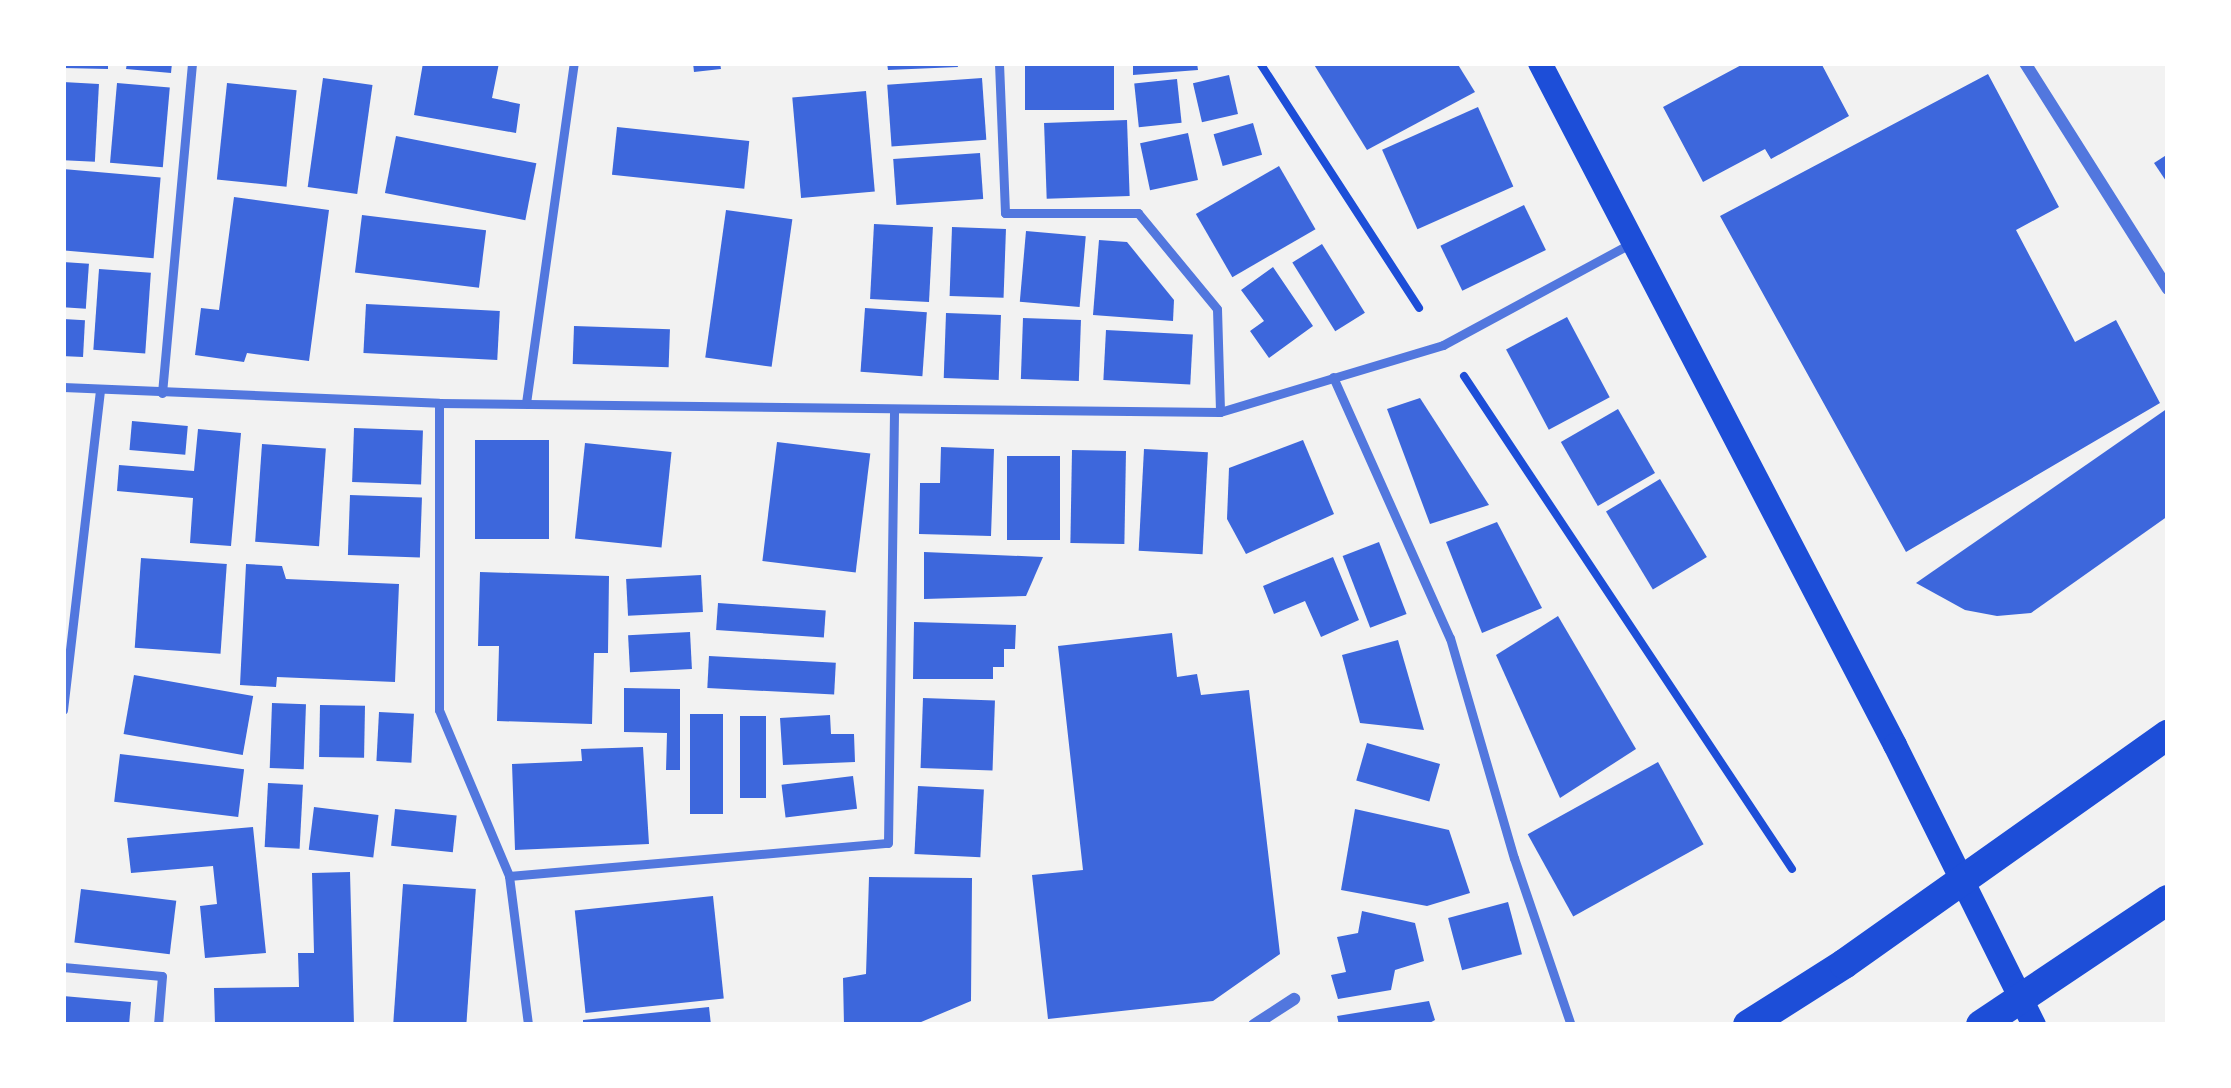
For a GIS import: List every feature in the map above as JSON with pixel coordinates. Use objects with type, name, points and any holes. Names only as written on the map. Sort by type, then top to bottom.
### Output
[{"type":"main road","points":[[1540,63],[2028,1013]]},
{"type":"main road","points":[[1748,1025],[1844,964],[2168,735]]},
{"type":"main road","points":[[1981,1025],[2028,1013],[2168,900]]},
{"type":"street","points":[[2025,63],[2168,289]]},
{"type":"street","points":[[1255,1025],[1294,999]]},
{"type":"lane","points":[[162,393],[192,63]]},
{"type":"lane","points":[[526,403],[574,63]]},
{"type":"lane","points":[[998,63],[1005,213],[1138,213],[1217,309],[1220,412]]},
{"type":"lane","points":[[63,386],[439,403],[1220,412],[1443,345],[1632,243]]},
{"type":"lane","points":[[1333,377],[1450,638],[1514,858],[1571,1025]]},
{"type":"lane","points":[[63,710],[100,389]]},
{"type":"lane","points":[[439,403],[439,710],[509,876],[528,1025]]},
{"type":"lane","points":[[509,876],[888,843],[894,410]]},
{"type":"lane","points":[[63,967],[162,976],[158,1025]]},
{"type":"path","points":[[1260,63],[1792,869]]},
{"type":"building","points":[[63,63],[108,63],[108,69],[63,68]]},
{"type":"building","points":[[127,63],[172,63],[171,73],[126,69]]},
{"type":"building","points":[[423,63],[499,63],[492,98],[520,104],[516,133],[414,115]]},
{"type":"building","points":[[693,63],[720,63],[721,69],[694,72]]},
{"type":"building","points":[[887,63],[957,63],[958,67],[888,70]]},
{"type":"building","points":[[1025,63],[1114,63],[1114,110],[1025,110]]},
{"type":"building","points":[[1133,63],[1197,63],[1198,70],[1133,75]]},
{"type":"building","points":[[1313,63],[1457,63],[1475,92],[1367,150]]},
{"type":"building","points":[[1745,63],[1821,63],[1849,116],[1771,159],[1765,149],[1703,182],[1663,107]]},
{"type":"building","points":[[1988,74],[2059,207],[2016,230],[2075,342],[2116,320],[2160,403],[1906,552],[1720,216]]},
{"type":"building","points":[[1229,75],[1238,114],[1202,122],[1193,83]]},
{"type":"building","points":[[323,78],[373,85],[357,194],[308,187]]},
{"type":"building","points":[[982,78],[986,140],[892,146],[887,85]]},
{"type":"building","points":[[1177,79],[1182,123],[1139,127],[1134,83]]},
{"type":"building","points":[[63,82],[99,84],[95,162],[63,160]]},
{"type":"building","points":[[117,83],[170,88],[163,167],[110,163]]},
{"type":"building","points":[[227,83],[297,90],[286,187],[217,179]]},
{"type":"building","points":[[866,91],[875,192],[801,198],[792,97]]},
{"type":"building","points":[[1478,107],[1513,186],[1417,229],[1382,150]]},
{"type":"building","points":[[1127,120],[1130,196],[1047,199],[1044,123]]},
{"type":"building","points":[[1253,123],[1262,155],[1223,166],[1214,134]]},
{"type":"building","points":[[617,127],[749,141],[744,189],[612,175]]},
{"type":"building","points":[[1188,133],[1198,180],[1150,190],[1140,143]]},
{"type":"building","points":[[396,136],[536,163],[525,220],[385,193]]},
{"type":"building","points":[[980,153],[983,199],[896,205],[893,159]]},
{"type":"building","points":[[2168,154],[2168,184],[2154,163]]},
{"type":"building","points":[[1279,166],[1316,229],[1232,277],[1196,214]]},
{"type":"building","points":[[63,169],[161,178],[154,258],[63,250]]},
{"type":"building","points":[[234,197],[329,210],[309,361],[247,353],[244,362],[195,355],[201,308],[219,310]]},
{"type":"building","points":[[1524,205],[1546,250],[1462,291],[1440,246]]},
{"type":"building","points":[[726,210],[792,219],[772,367],[705,358]]},
{"type":"building","points":[[362,215],[486,230],[479,288],[355,273]]},
{"type":"building","points":[[874,224],[933,227],[929,302],[870,299]]},
{"type":"building","points":[[952,227],[1006,229],[1004,298],[950,296]]},
{"type":"building","points":[[1026,231],[1086,236],[1080,307],[1020,302]]},
{"type":"building","points":[[1099,240],[1127,242],[1174,300],[1173,321],[1093,315]]},
{"type":"building","points":[[1322,244],[1365,313],[1335,331],[1292,263]]},
{"type":"building","points":[[63,262],[89,264],[86,309],[63,307]]},
{"type":"building","points":[[1273,267],[1313,326],[1269,358],[1250,331],[1264,321],[1241,290]]},
{"type":"building","points":[[99,269],[151,273],[145,353],[93,350]]},
{"type":"building","points":[[366,304],[500,311],[497,360],[363,353]]},
{"type":"building","points":[[865,308],[927,312],[922,376],[861,372]]},
{"type":"building","points":[[946,313],[1001,315],[999,380],[944,378]]},
{"type":"building","points":[[1567,317],[1610,397],[1549,430],[1506,349]]},
{"type":"building","points":[[1023,318],[1081,320],[1079,381],[1021,379]]},
{"type":"building","points":[[63,319],[85,320],[83,357],[63,356]]},
{"type":"building","points":[[574,326],[670,329],[669,367],[573,364]]},
{"type":"building","points":[[1106,330],[1193,335],[1190,384],[1103,380]]},
{"type":"building","points":[[1420,398],[1489,505],[1430,524],[1387,409]]},
{"type":"building","points":[[2168,408],[2168,516],[2031,613],[1997,616],[1965,610],[1916,583]]},
{"type":"building","points":[[1618,409],[1655,473],[1598,506],[1561,442]]},
{"type":"building","points":[[132,421],[188,426],[185,455],[129,450]]},
{"type":"building","points":[[354,428],[423,430],[421,484],[352,482]]},
{"type":"building","points":[[198,429],[241,433],[231,546],[190,543],[193,498],[117,491],[119,465],[194,471]]},
{"type":"building","points":[[475,440],[549,440],[549,539],[475,539]]},
{"type":"building","points":[[1303,440],[1334,514],[1246,554],[1227,519],[1229,468]]},
{"type":"building","points":[[777,442],[870,453],[856,573],[762,561]]},
{"type":"building","points":[[585,443],[672,452],[661,548],[575,538]]},
{"type":"building","points":[[262,444],[326,448],[319,546],[255,542]]},
{"type":"building","points":[[941,447],[994,449],[991,536],[919,534],[920,483],[940,483]]},
{"type":"building","points":[[1144,449],[1208,452],[1203,554],[1139,551]]},
{"type":"building","points":[[1072,450],[1126,451],[1124,544],[1070,543]]},
{"type":"building","points":[[1007,456],[1060,456],[1060,540],[1007,540]]},
{"type":"building","points":[[1660,479],[1707,557],[1653,589],[1606,511]]},
{"type":"building","points":[[350,495],[422,498],[420,557],[348,555]]},
{"type":"building","points":[[1497,522],[1542,608],[1482,633],[1446,542]]},
{"type":"building","points":[[1379,542],[1407,614],[1370,628],[1343,556]]},
{"type":"building","points":[[924,552],[1043,557],[1026,596],[924,599]]},
{"type":"building","points":[[1333,557],[1359,620],[1321,637],[1305,601],[1274,614],[1263,586]]},
{"type":"building","points":[[141,558],[227,564],[221,654],[135,648]]},
{"type":"building","points":[[246,564],[282,566],[286,579],[399,584],[395,682],[277,677],[276,687],[240,685]]},
{"type":"building","points":[[480,572],[609,576],[608,653],[594,653],[592,724],[497,721],[499,646],[478,646]]},
{"type":"building","points":[[701,575],[703,612],[628,616],[626,579]]},
{"type":"building","points":[[718,603],[826,611],[824,637],[716,630]]},
{"type":"building","points":[[1558,616],[1636,749],[1560,798],[1496,655]]},
{"type":"building","points":[[914,622],[1016,625],[1015,649],[1004,649],[1004,667],[993,667],[993,679],[913,679]]},
{"type":"building","points":[[690,632],[692,669],[630,672],[628,635]]},
{"type":"building","points":[[1172,633],[1177,677],[1197,674],[1201,695],[1249,690],[1280,954],[1213,1001],[1048,1019],[1032,875],[1083,870],[1058,646]]},
{"type":"building","points":[[1398,640],[1424,730],[1360,723],[1342,655]]},
{"type":"building","points":[[709,656],[836,663],[834,695],[707,688]]},
{"type":"building","points":[[134,675],[253,696],[243,755],[124,734]]},
{"type":"building","points":[[624,688],[680,689],[680,770],[666,770],[667,733],[624,732]]},
{"type":"building","points":[[923,698],[995,701],[993,770],[921,768]]},
{"type":"building","points":[[272,703],[306,704],[304,769],[270,768]]},
{"type":"building","points":[[320,705],[365,706],[364,758],[319,757]]},
{"type":"building","points":[[379,712],[414,714],[411,763],[376,761]]},
{"type":"building","points":[[690,714],[723,714],[723,814],[690,814]]},
{"type":"building","points":[[830,715],[831,734],[854,734],[855,762],[783,765],[780,718]]},
{"type":"building","points":[[740,716],[766,716],[766,798],[740,798]]},
{"type":"building","points":[[1367,743],[1440,764],[1429,801],[1356,780]]},
{"type":"building","points":[[643,747],[649,844],[515,850],[512,764],[582,761],[581,749]]},
{"type":"building","points":[[120,754],[244,769],[238,817],[114,802]]},
{"type":"building","points":[[1658,762],[1704,844],[1573,916],[1528,834]]},
{"type":"building","points":[[853,776],[857,809],[786,818],[782,785]]},
{"type":"building","points":[[268,783],[303,785],[300,849],[265,847]]},
{"type":"building","points":[[918,786],[984,789],[980,857],[914,854]]},
{"type":"building","points":[[314,807],[379,815],[373,858],[309,850]]},
{"type":"building","points":[[395,809],[457,815],[453,852],[391,846]]},
{"type":"building","points":[[1355,809],[1449,830],[1470,893],[1427,906],[1341,890]]},
{"type":"building","points":[[253,827],[266,953],[205,958],[200,906],[217,904],[213,866],[131,873],[127,838]]},
{"type":"building","points":[[350,872],[354,1025],[215,1025],[214,988],[299,987],[298,953],[314,953],[312,873]]},
{"type":"building","points":[[869,877],[972,878],[971,1001],[914,1025],[844,1025],[843,978],[866,974]]},
{"type":"building","points":[[403,884],[476,889],[466,1025],[393,1025]]},
{"type":"building","points":[[81,889],[176,901],[170,954],[74,943]]},
{"type":"building","points":[[713,896],[724,998],[586,1013],[575,911]]},
{"type":"building","points":[[1508,902],[1522,954],[1462,970],[1448,918]]},
{"type":"building","points":[[1362,911],[1415,923],[1424,961],[1395,970],[1391,990],[1338,999],[1331,975],[1346,972],[1337,937],[1358,933]]},
{"type":"building","points":[[63,996],[131,1002],[129,1025],[63,1025]]},
{"type":"building","points":[[1429,1001],[1435,1020],[1426,1025],[1339,1025],[1337,1016]]},
{"type":"building","points":[[709,1007],[711,1025],[583,1025],[583,1020]]}]
